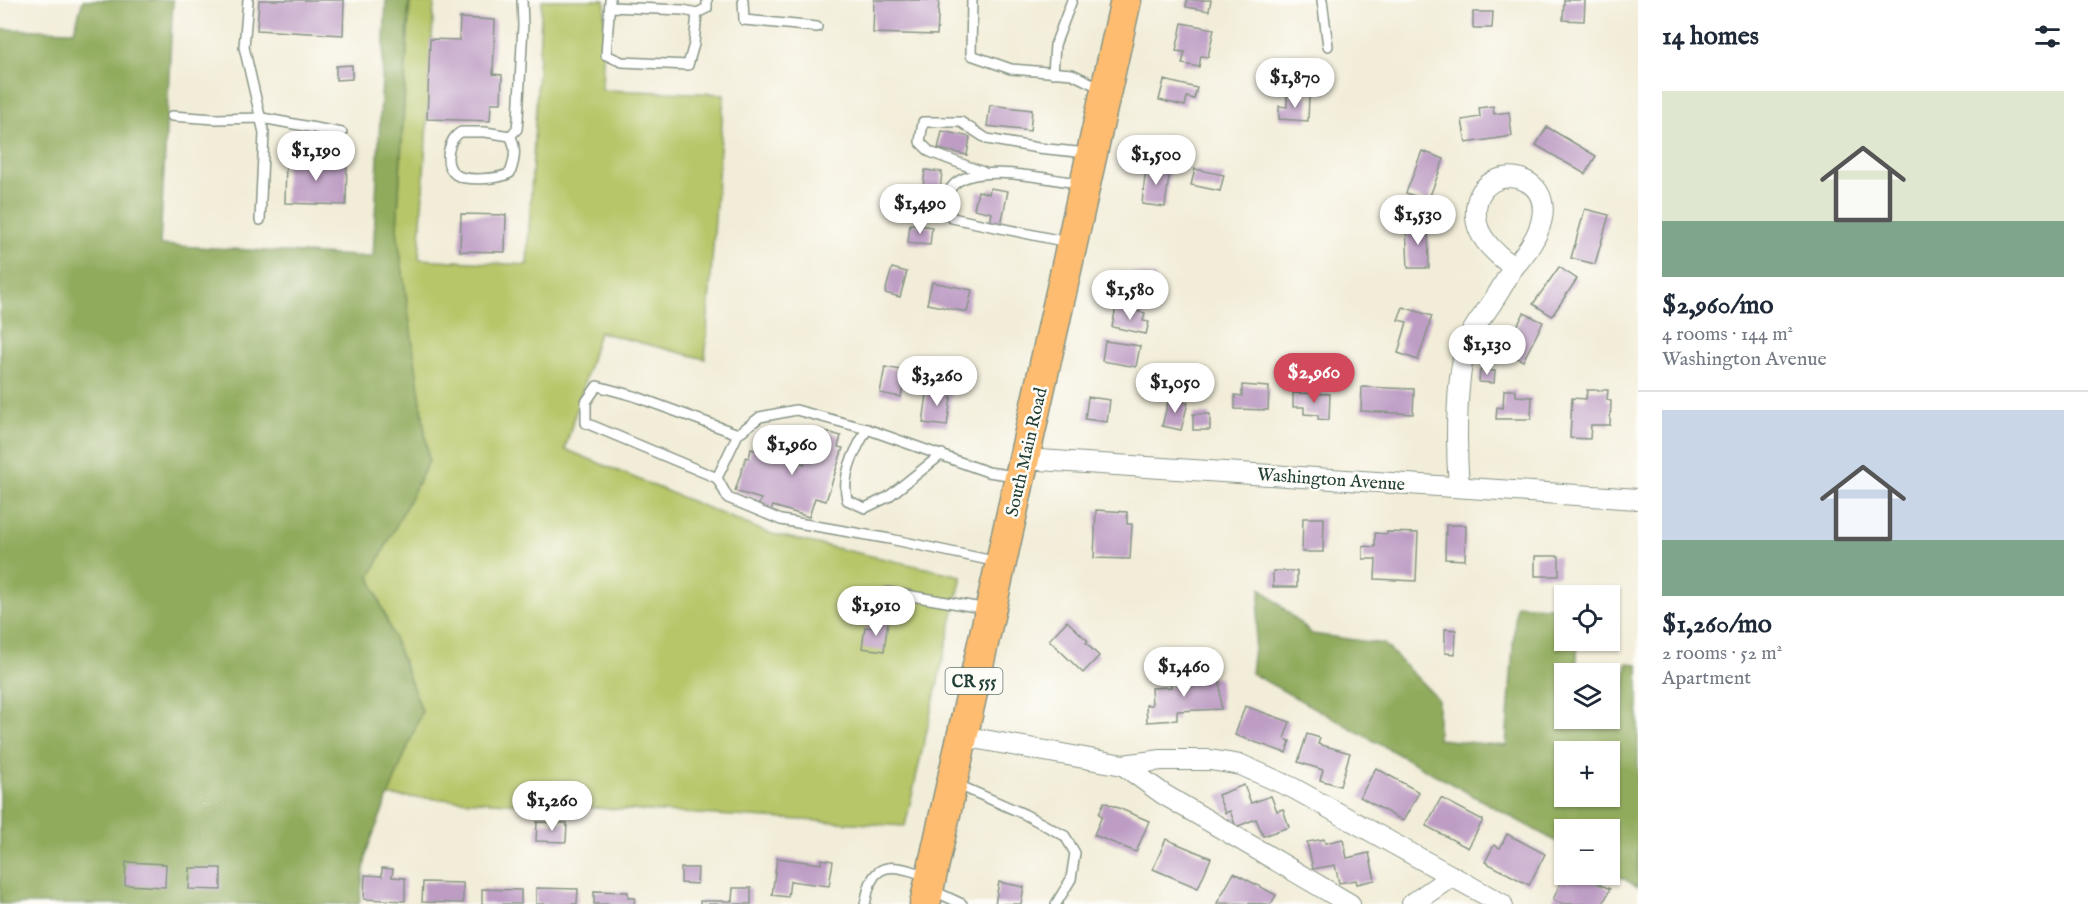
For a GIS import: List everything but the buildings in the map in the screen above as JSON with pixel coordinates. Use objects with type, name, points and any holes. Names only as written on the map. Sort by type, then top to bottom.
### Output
[{"type":"main road","name":"South Main Road","points":[[928,890],[1126,0]]},
{"type":"street","points":[[1459,487],[1457,433],[1466,350],[1472,332],[1514,267]]},
{"type":"street","name":"Washington Avenue","points":[[1022,468],[1459,487],[1638,499]]},
{"type":"street","points":[[962,736],[1124,765],[1161,760],[1210,760],[1241,765],[1293,788],[1502,904]]},
{"type":"street","points":[[1124,765],[1163,794],[1350,904]]},
{"type":"street","points":[[1412,904],[1452,876]]},
{"type":"lane","points":[[248,0],[244,46],[264,134],[260,220]]},
{"type":"lane","points":[[510,136],[516,129],[518,119],[524,25],[522,0]]},
{"type":"lane","points":[[697,13],[694,44],[688,65],[622,62],[606,55],[610,3],[697,13],[706,8],[707,0]]},
{"type":"lane","points":[[743,0],[744,20],[818,27]]},
{"type":"lane","points":[[972,0],[971,55],[1011,69],[1072,74],[1106,91]]},
{"type":"lane","points":[[1053,73],[1055,45],[1072,0]]},
{"type":"lane","points":[[1322,0],[1328,46]]},
{"type":"lane","points":[[172,116],[214,119],[261,118],[342,133]]},
{"type":"lane","points":[[1085,184],[983,172],[930,152],[920,142],[923,122],[961,122],[987,139],[1092,154]]},
{"type":"lane","points":[[461,132],[485,132],[510,136],[514,143],[514,158],[510,173],[503,177],[463,177],[455,174],[451,169],[450,142],[461,132]]},
{"type":"lane","points":[[983,172],[967,177],[952,187],[946,201],[952,218],[1072,244]]},
{"type":"lane","points":[[738,434],[634,396],[597,386],[586,402],[586,423],[717,478],[728,498],[781,520],[1000,562]]},
{"type":"lane","points":[[717,478],[738,434],[760,417],[796,410],[867,429],[988,472],[1022,468]]},
{"type":"lane","points":[[867,429],[853,455],[844,486],[847,500],[865,508],[888,497],[942,454]]},
{"type":"lane","points":[[888,592],[990,609]]},
{"type":"lane","points":[[952,783],[1024,814],[1065,836],[1075,854],[1071,879],[1056,904]]},
{"type":"lane","points":[[866,904],[871,881],[879,871],[888,867],[903,869],[928,890],[962,904]]},
{"type":"green space","points":[[83,0],[173,0],[160,245],[373,257],[386,0],[409,0],[397,230],[429,461],[370,577],[422,711],[367,850],[359,904],[0,904],[0,29],[74,31]]},
{"type":"green space","points":[[542,0],[605,0],[602,90],[724,94],[705,359],[599,332],[565,449],[768,533],[962,576],[905,826],[388,796],[422,711],[370,577],[429,461],[397,230],[410,2],[434,3],[419,259],[527,265]]},
{"type":"green space","points":[[1261,588],[1312,634],[1384,644],[1438,699],[1438,739],[1506,746],[1516,605],[1554,607],[1554,651],[1577,651],[1577,663],[1554,663],[1554,729],[1620,729],[1620,710],[1624,710],[1627,663],[1638,664],[1638,887],[1620,877],[1620,819],[1554,819],[1554,840],[1251,673]]}]
